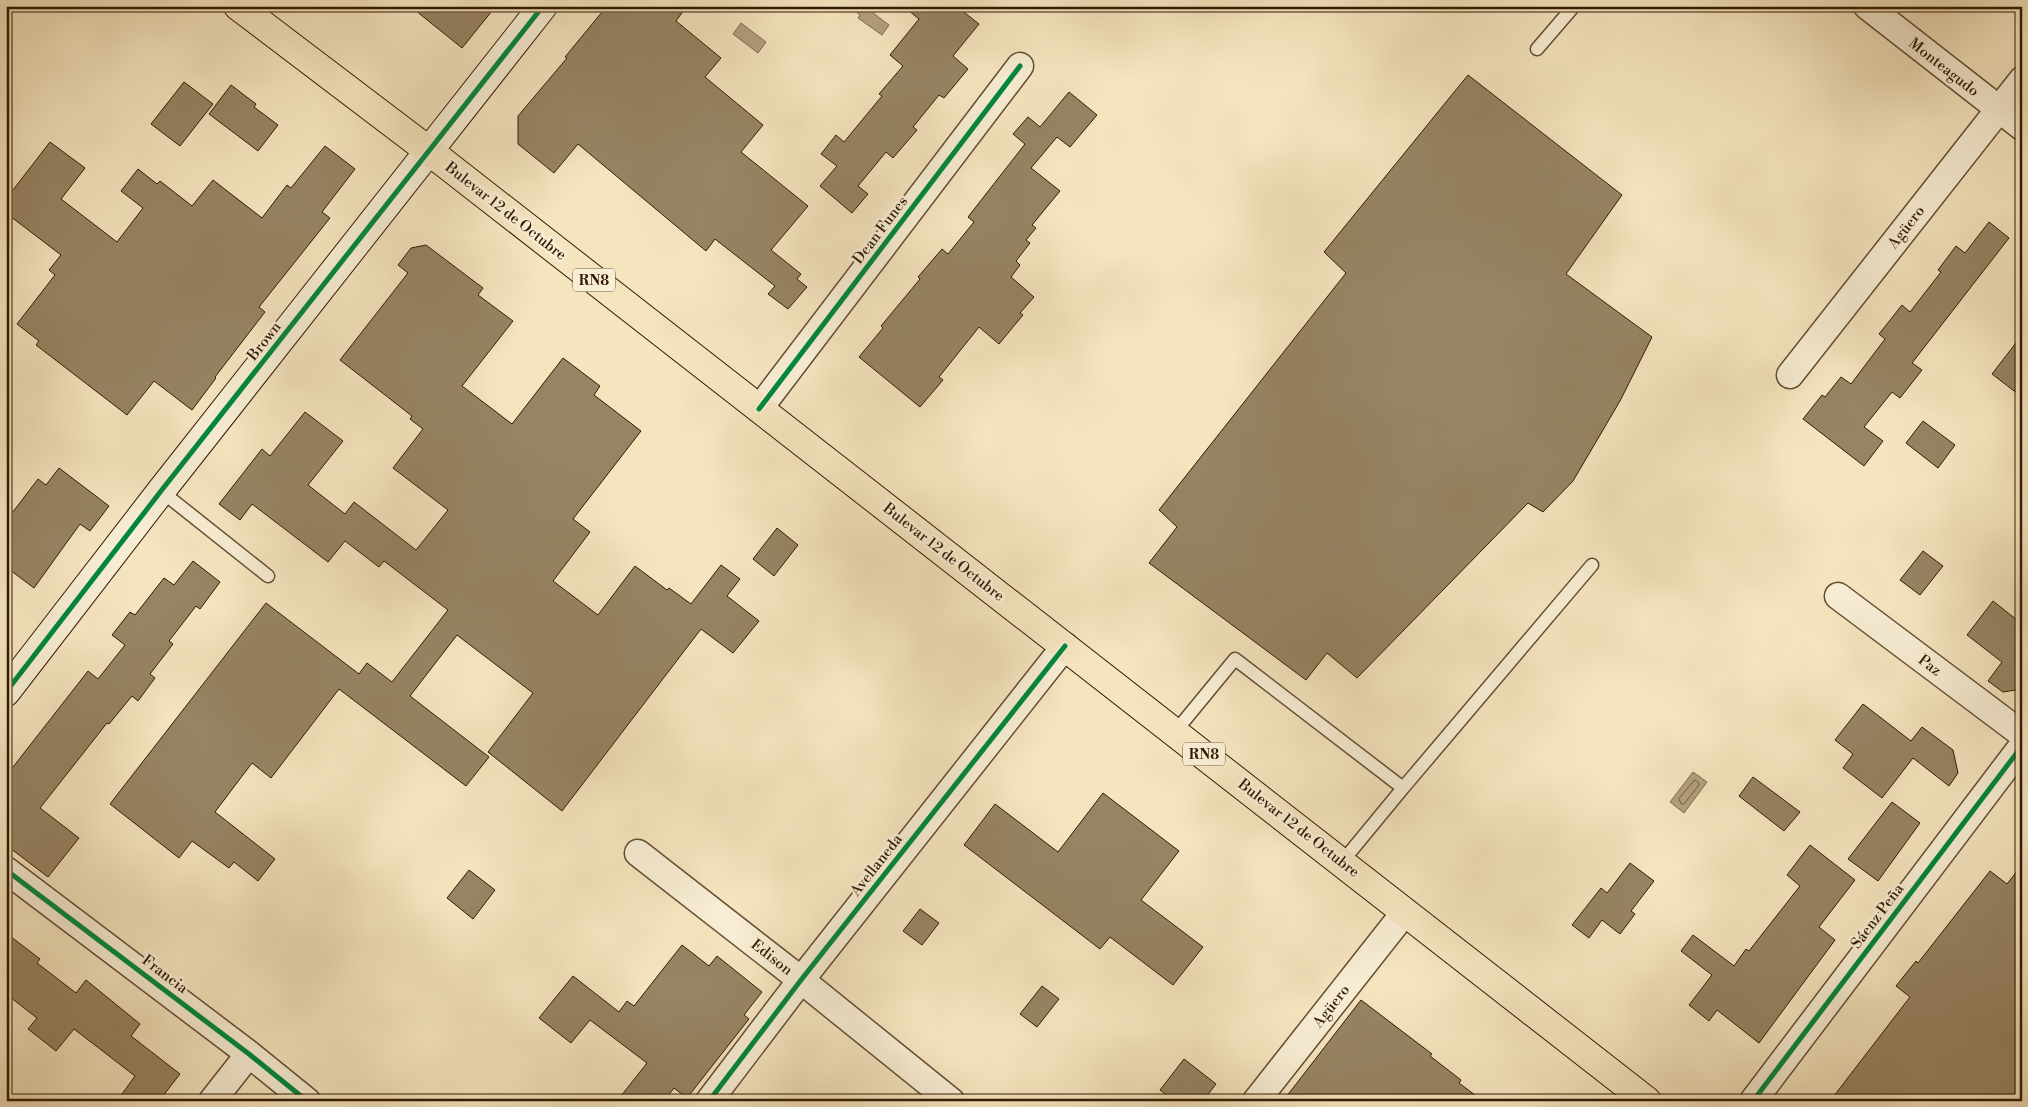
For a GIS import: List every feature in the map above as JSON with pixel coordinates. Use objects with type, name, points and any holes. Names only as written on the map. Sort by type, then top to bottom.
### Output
[{"type":"highway","name":"Bulevar 12 de Octubre","points":[[238,6],[429,151],[1647,1101]]},
{"type":"street","name":"Brown","points":[[6,692],[161,491],[543,6]]},
{"type":"street","name":"Monteagudo","points":[[1867,6],[2022,127]]},
{"type":"street","name":"Dean Funes","points":[[759,409],[1020,66]]},
{"type":"street","name":"Agüero","points":[[1790,375],[2022,80]]},
{"type":"street","name":"Paz","points":[[1838,596],[2022,734]]},
{"type":"street","name":"Avellaneda","points":[[709,1101],[801,980],[1065,646]]},
{"type":"street","name":"Sáenz Peña","points":[[1752,1101],[2022,746]]},
{"type":"street","name":"Edison","points":[[638,853],[801,980],[951,1101]]},
{"type":"street","name":"Francia","points":[[6,870],[249,1054],[307,1101]]},
{"type":"street","name":"Agüero","points":[[1256,1101],[1405,912]]},
{"type":"street","points":[[212,1101],[249,1054]]},
{"type":"lane","points":[[1537,50],[1574,6]]},
{"type":"lane","points":[[161,491],[268,576]]},
{"type":"lane","points":[[1342,862],[1592,565]]},
{"type":"lane","points":[[1175,732],[1235,659],[1403,788]]},
{"type":"water","points":[[856,6],[864,6],[889,25],[882,35],[858,18],[860,15],[854,10]]},
{"type":"water","points":[[741,23],[766,42],[758,53],[733,34]]},
{"type":"water","points":[[1693,772],[1707,782],[1684,813],[1670,802]]},
{"type":"building","points":[[410,6],[496,6],[462,48]]},
{"type":"building","points":[[607,6],[687,6],[676,21],[721,58],[705,77],[763,125],[741,152],[808,206],[771,250],[801,274],[797,279],[807,287],[788,309],[768,294],[775,286],[715,239],[706,251],[578,144],[554,173],[518,144],[518,116],[567,58],[565,57]]},
{"type":"building","points":[[903,6],[956,6],[979,24],[953,56],[968,69],[944,98],[939,95],[913,127],[917,130],[893,158],[886,152],[858,186],[868,194],[852,213],[820,186],[837,166],[821,154],[836,135],[844,142],[882,96],[879,94],[903,66],[890,55],[919,19]]},
{"type":"building","points":[[1468,75],[1622,195],[1566,274],[1652,337],[1620,401],[1573,481],[1543,512],[1528,503],[1357,678],[1327,653],[1306,680],[1149,563],[1177,527],[1159,510],[1346,273],[1324,252]]},
{"type":"building","points":[[184,82],[213,104],[180,146],[151,124]]},
{"type":"building","points":[[231,85],[256,104],[254,107],[278,125],[258,151],[209,114]]},
{"type":"building","points":[[1069,92],[1097,115],[1070,147],[1057,137],[1031,168],[1060,191],[1032,225],[1036,228],[1026,240],[1030,243],[1016,261],[1020,265],[1011,277],[1034,297],[1020,313],[1023,315],[999,344],[979,327],[939,377],[943,380],[920,407],[859,357],[883,328],[881,326],[920,279],[918,277],[942,249],[948,254],[974,222],[968,217],[1025,144],[1013,134],[1028,117],[1040,127]]},
{"type":"building","points":[[50,142],[85,168],[61,199],[117,242],[143,208],[121,191],[138,169],[157,184],[160,181],[192,206],[213,180],[262,218],[287,185],[291,188],[325,146],[355,169],[322,212],[330,218],[259,307],[265,312],[192,410],[154,381],[127,415],[36,345],[39,341],[17,324],[55,275],[49,270],[61,255],[6,213],[6,199]]},
{"type":"building","points":[[1989,222],[2009,238],[1912,363],[1922,370],[1900,398],[1892,392],[1864,427],[1883,441],[1864,466],[1803,419],[1822,395],[1825,397],[1841,377],[1851,384],[1885,339],[1879,334],[1902,305],[1910,312],[1941,272],[1938,270],[1956,246],[1965,253]]},
{"type":"building","points":[[426,245],[483,288],[478,295],[513,321],[462,386],[512,424],[563,358],[600,386],[594,395],[641,431],[573,519],[590,532],[553,581],[598,615],[635,566],[667,590],[669,588],[691,604],[721,565],[740,579],[727,596],[759,621],[733,653],[701,629],[562,811],[488,752],[533,693],[457,635],[410,696],[489,757],[466,786],[339,689],[271,778],[252,763],[215,812],[275,859],[258,881],[234,862],[229,868],[192,841],[179,858],[110,804],[266,603],[359,674],[367,663],[392,682],[448,610],[384,561],[379,567],[345,541],[328,562],[252,504],[240,520],[219,504],[262,449],[270,456],[305,412],[343,441],[308,485],[345,514],[354,502],[416,550],[448,510],[393,468],[423,429],[410,419],[412,416],[340,360],[408,273],[398,265],[411,248]]},
{"type":"building","points":[[2022,335],[2022,397],[1992,374]]},
{"type":"building","points":[[1923,421],[1955,445],[1938,468],[1906,443]]},
{"type":"building","points":[[59,468],[109,506],[90,531],[80,524],[34,588],[6,567],[6,521],[38,479],[46,485]]},
{"type":"building","points":[[777,528],[798,545],[774,576],[753,559]]},
{"type":"building","points":[[1923,551],[1943,566],[1920,595],[1900,580]]},
{"type":"building","points":[[193,561],[220,582],[200,609],[196,606],[169,641],[173,644],[150,674],[155,678],[138,701],[132,696],[109,724],[107,723],[40,808],[79,838],[48,877],[6,845],[6,776],[88,671],[98,679],[125,645],[112,635],[130,612],[135,615],[164,578],[174,585]]},
{"type":"building","points":[[1993,601],[2022,624],[2022,689],[2003,692],[1988,681],[2002,662],[1967,635]]},
{"type":"building","points":[[1863,704],[1911,741],[1922,727],[1953,750],[1958,773],[1949,786],[1913,758],[1882,798],[1843,768],[1853,754],[1835,740]]},
{"type":"building","points":[[1753,777],[1800,812],[1784,831],[1739,796]]},
{"type":"building","points":[[1103,793],[1179,851],[1141,900],[1203,947],[1173,985],[1110,937],[1100,949],[964,845],[995,804],[1058,852]]},
{"type":"building","points":[[1892,802],[1920,823],[1878,881],[1848,859]]},
{"type":"building","points":[[1810,845],[1855,880],[1819,927],[1835,940],[1759,1043],[1717,1010],[1709,1021],[1689,1005],[1712,975],[1681,951],[1693,935],[1734,966],[1746,949],[1749,951],[1800,886],[1787,875]]},
{"type":"building","points":[[1630,863],[1654,881],[1631,911],[1635,914],[1620,934],[1602,920],[1589,938],[1572,925],[1601,888],[1607,893]]},
{"type":"building","points":[[2022,865],[2022,1101],[1830,1101],[1910,997],[1896,986],[1916,961],[1918,963],[1990,871],[2007,884]]},
{"type":"building","points":[[469,870],[495,890],[473,919],[447,898]]},
{"type":"building","points":[[920,909],[939,923],[922,945],[903,931]]},
{"type":"building","points":[[6,933],[40,959],[37,963],[76,993],[86,980],[140,1024],[131,1036],[180,1074],[159,1101],[117,1101],[135,1076],[74,1029],[56,1051],[28,1029],[37,1018],[6,994]]},
{"type":"building","points":[[682,945],[709,966],[717,956],[762,992],[744,1015],[749,1019],[687,1098],[674,1088],[664,1101],[617,1101],[647,1063],[590,1020],[571,1043],[539,1018],[573,976],[619,1012],[627,1001],[634,1006]]},
{"type":"building","points":[[1042,986],[1059,999],[1037,1027],[1020,1014]]},
{"type":"building","points":[[1361,1000],[1432,1054],[1430,1056],[1461,1080],[1459,1083],[1483,1101],[1283,1101]]},
{"type":"building","points":[[1184,1059],[1216,1084],[1203,1101],[1174,1101],[1160,1090]]},
{"type":"cycle path","points":[[6,692],[161,491],[543,6]]},
{"type":"cycle path","points":[[759,409],[1020,66]]},
{"type":"cycle path","points":[[709,1101],[801,980],[1065,646]]},
{"type":"cycle path","points":[[1753,1101],[2022,746]]},
{"type":"cycle path","points":[[6,870],[249,1054],[307,1101]]}]
